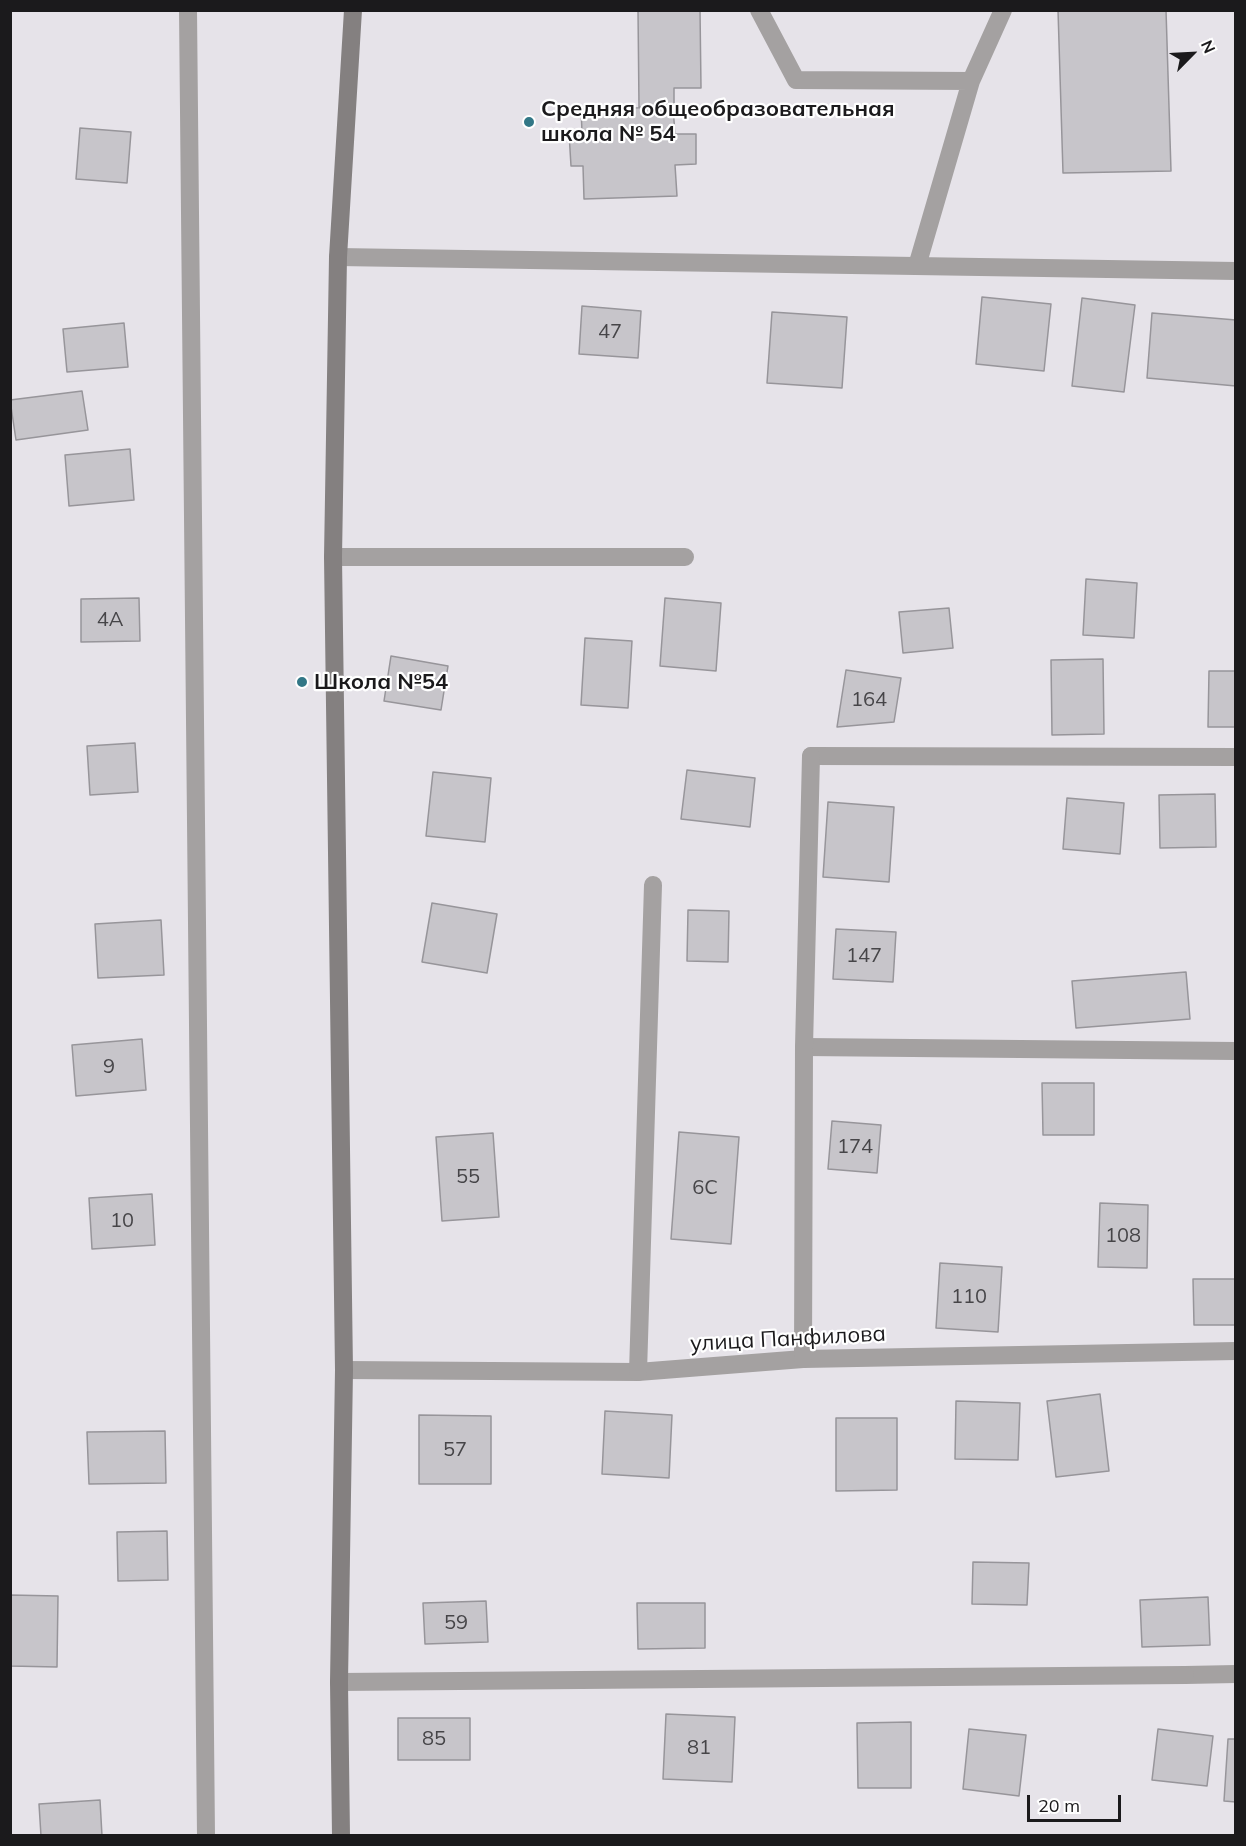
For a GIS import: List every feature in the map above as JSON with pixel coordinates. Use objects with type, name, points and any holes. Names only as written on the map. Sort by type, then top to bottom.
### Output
[{"type":"main road","points":[[341,1836],[339,1682],[344,1370],[333,557],[338,257],[353,10]]},
{"type":"street","points":[[188,10],[206,1836]]},
{"type":"street","points":[[759,10],[796,80],[971,81]]},
{"type":"street","points":[[917,266],[971,81],[1003,10]]},
{"type":"street","points":[[338,257],[1236,271]]},
{"type":"street","points":[[333,557],[685,556]]},
{"type":"street","points":[[803,1359],[804,1047],[811,756],[1236,757]]},
{"type":"street","points":[[638,1372],[653,885]]},
{"type":"street","points":[[804,1047],[1236,1051]]},
{"type":"street","name":"улица Панфилова","points":[[344,1370],[638,1372],[803,1359],[1236,1351]]},
{"type":"street","points":[[339,1682],[1236,1674]]},
{"type":"building","points":[[638,10],[700,10],[701,88],[674,88],[674,106],[639,107]]},
{"type":"building","points":[[1058,10],[1166,10],[1171,171],[1063,173]]},
{"type":"building","points":[[673,107],[675,134],[696,134],[696,164],[675,165],[677,196],[584,199],[583,166],[571,166],[569,133],[582,132],[581,109]]},
{"type":"building","points":[[80,128],[131,132],[127,183],[76,179]]},
{"type":"building","points":[[982,297],[1051,304],[1044,371],[976,364]]},
{"type":"building","points":[[1082,298],[1135,305],[1124,392],[1072,386]]},
{"type":"building","points":[[582,306],[641,311],[638,358],[579,354]]},
{"type":"building","points":[[772,312],[847,317],[842,388],[767,383]]},
{"type":"building","points":[[1152,313],[1236,320],[1236,386],[1147,378]]},
{"type":"building","points":[[124,323],[128,367],[67,372],[63,329]]},
{"type":"building","points":[[82,391],[88,430],[16,440],[10,400]]},
{"type":"building","points":[[130,449],[134,500],[69,506],[65,455]]},
{"type":"building","points":[[1086,579],[1137,583],[1134,638],[1083,635]]},
{"type":"building","points":[[139,598],[140,641],[81,642],[81,599]]},
{"type":"building","points":[[665,598],[721,603],[716,671],[660,666]]},
{"type":"building","points":[[949,608],[953,648],[903,653],[899,612]]},
{"type":"building","points":[[585,638],[632,641],[628,708],[581,705]]},
{"type":"building","points":[[391,656],[448,666],[441,710],[384,701]]},
{"type":"building","points":[[1103,659],[1104,734],[1052,735],[1051,660]]},
{"type":"building","points":[[846,670],[901,678],[894,722],[837,727]]},
{"type":"building","points":[[1209,671],[1236,671],[1236,727],[1208,727]]},
{"type":"building","points":[[135,743],[138,792],[90,795],[87,746]]},
{"type":"building","points":[[687,770],[755,778],[750,827],[681,819]]},
{"type":"building","points":[[433,772],[491,778],[485,842],[426,836]]},
{"type":"building","points":[[1215,794],[1216,847],[1160,848],[1159,795]]},
{"type":"building","points":[[1067,798],[1124,803],[1120,854],[1063,849]]},
{"type":"building","points":[[828,802],[894,807],[889,882],[823,877]]},
{"type":"building","points":[[432,903],[497,914],[487,973],[422,962]]},
{"type":"building","points":[[688,910],[729,911],[728,962],[687,961]]},
{"type":"building","points":[[161,920],[164,975],[98,978],[95,924]]},
{"type":"building","points":[[836,929],[896,932],[893,982],[833,979]]},
{"type":"building","points":[[1186,972],[1190,1019],[1076,1028],[1072,981]]},
{"type":"building","points":[[142,1039],[146,1090],[76,1096],[72,1045]]},
{"type":"building","points":[[1042,1083],[1094,1083],[1094,1135],[1043,1135]]},
{"type":"building","points":[[832,1121],[881,1125],[877,1173],[828,1169]]},
{"type":"building","points":[[679,1132],[739,1137],[731,1244],[671,1239]]},
{"type":"building","points":[[493,1133],[499,1217],[442,1221],[436,1137]]},
{"type":"building","points":[[152,1194],[155,1245],[92,1249],[89,1198]]},
{"type":"building","points":[[1100,1203],[1148,1205],[1147,1268],[1098,1267]]},
{"type":"building","points":[[940,1263],[1002,1267],[998,1332],[936,1328]]},
{"type":"building","points":[[1193,1279],[1236,1279],[1236,1325],[1194,1325]]},
{"type":"building","points":[[1100,1394],[1109,1471],[1056,1477],[1047,1401]]},
{"type":"building","points":[[956,1401],[1020,1403],[1018,1460],[955,1459]]},
{"type":"building","points":[[605,1411],[672,1415],[669,1478],[602,1474]]},
{"type":"building","points":[[419,1415],[491,1416],[491,1484],[419,1484]]},
{"type":"building","points":[[836,1418],[897,1418],[897,1490],[836,1491]]},
{"type":"building","points":[[165,1431],[166,1483],[89,1484],[87,1432]]},
{"type":"building","points":[[167,1531],[168,1580],[118,1581],[117,1532]]},
{"type":"building","points":[[973,1562],[1029,1563],[1027,1605],[972,1604]]},
{"type":"building","points":[[10,1595],[58,1596],[57,1667],[10,1666]]},
{"type":"building","points":[[1208,1597],[1210,1645],[1142,1647],[1140,1600]]},
{"type":"building","points":[[486,1601],[488,1642],[425,1644],[423,1603]]},
{"type":"building","points":[[637,1603],[705,1603],[705,1648],[638,1649]]},
{"type":"building","points":[[666,1714],[735,1717],[732,1782],[663,1779]]},
{"type":"building","points":[[398,1718],[470,1718],[470,1760],[398,1760]]},
{"type":"building","points":[[911,1722],[911,1788],[858,1788],[857,1723]]},
{"type":"building","points":[[969,1729],[1026,1735],[1019,1796],[963,1789]]},
{"type":"building","points":[[1158,1729],[1213,1736],[1207,1786],[1152,1780]]},
{"type":"building","points":[[1228,1739],[1236,1739],[1236,1802],[1224,1801]]},
{"type":"building","points":[[100,1800],[102,1836],[41,1836],[39,1804]]},
{"type":"place","name":"Средняя общеобразовательная школа № 54","points":[[529,122]]},
{"type":"place","name":"Школа №54","points":[[302,682]]}]
